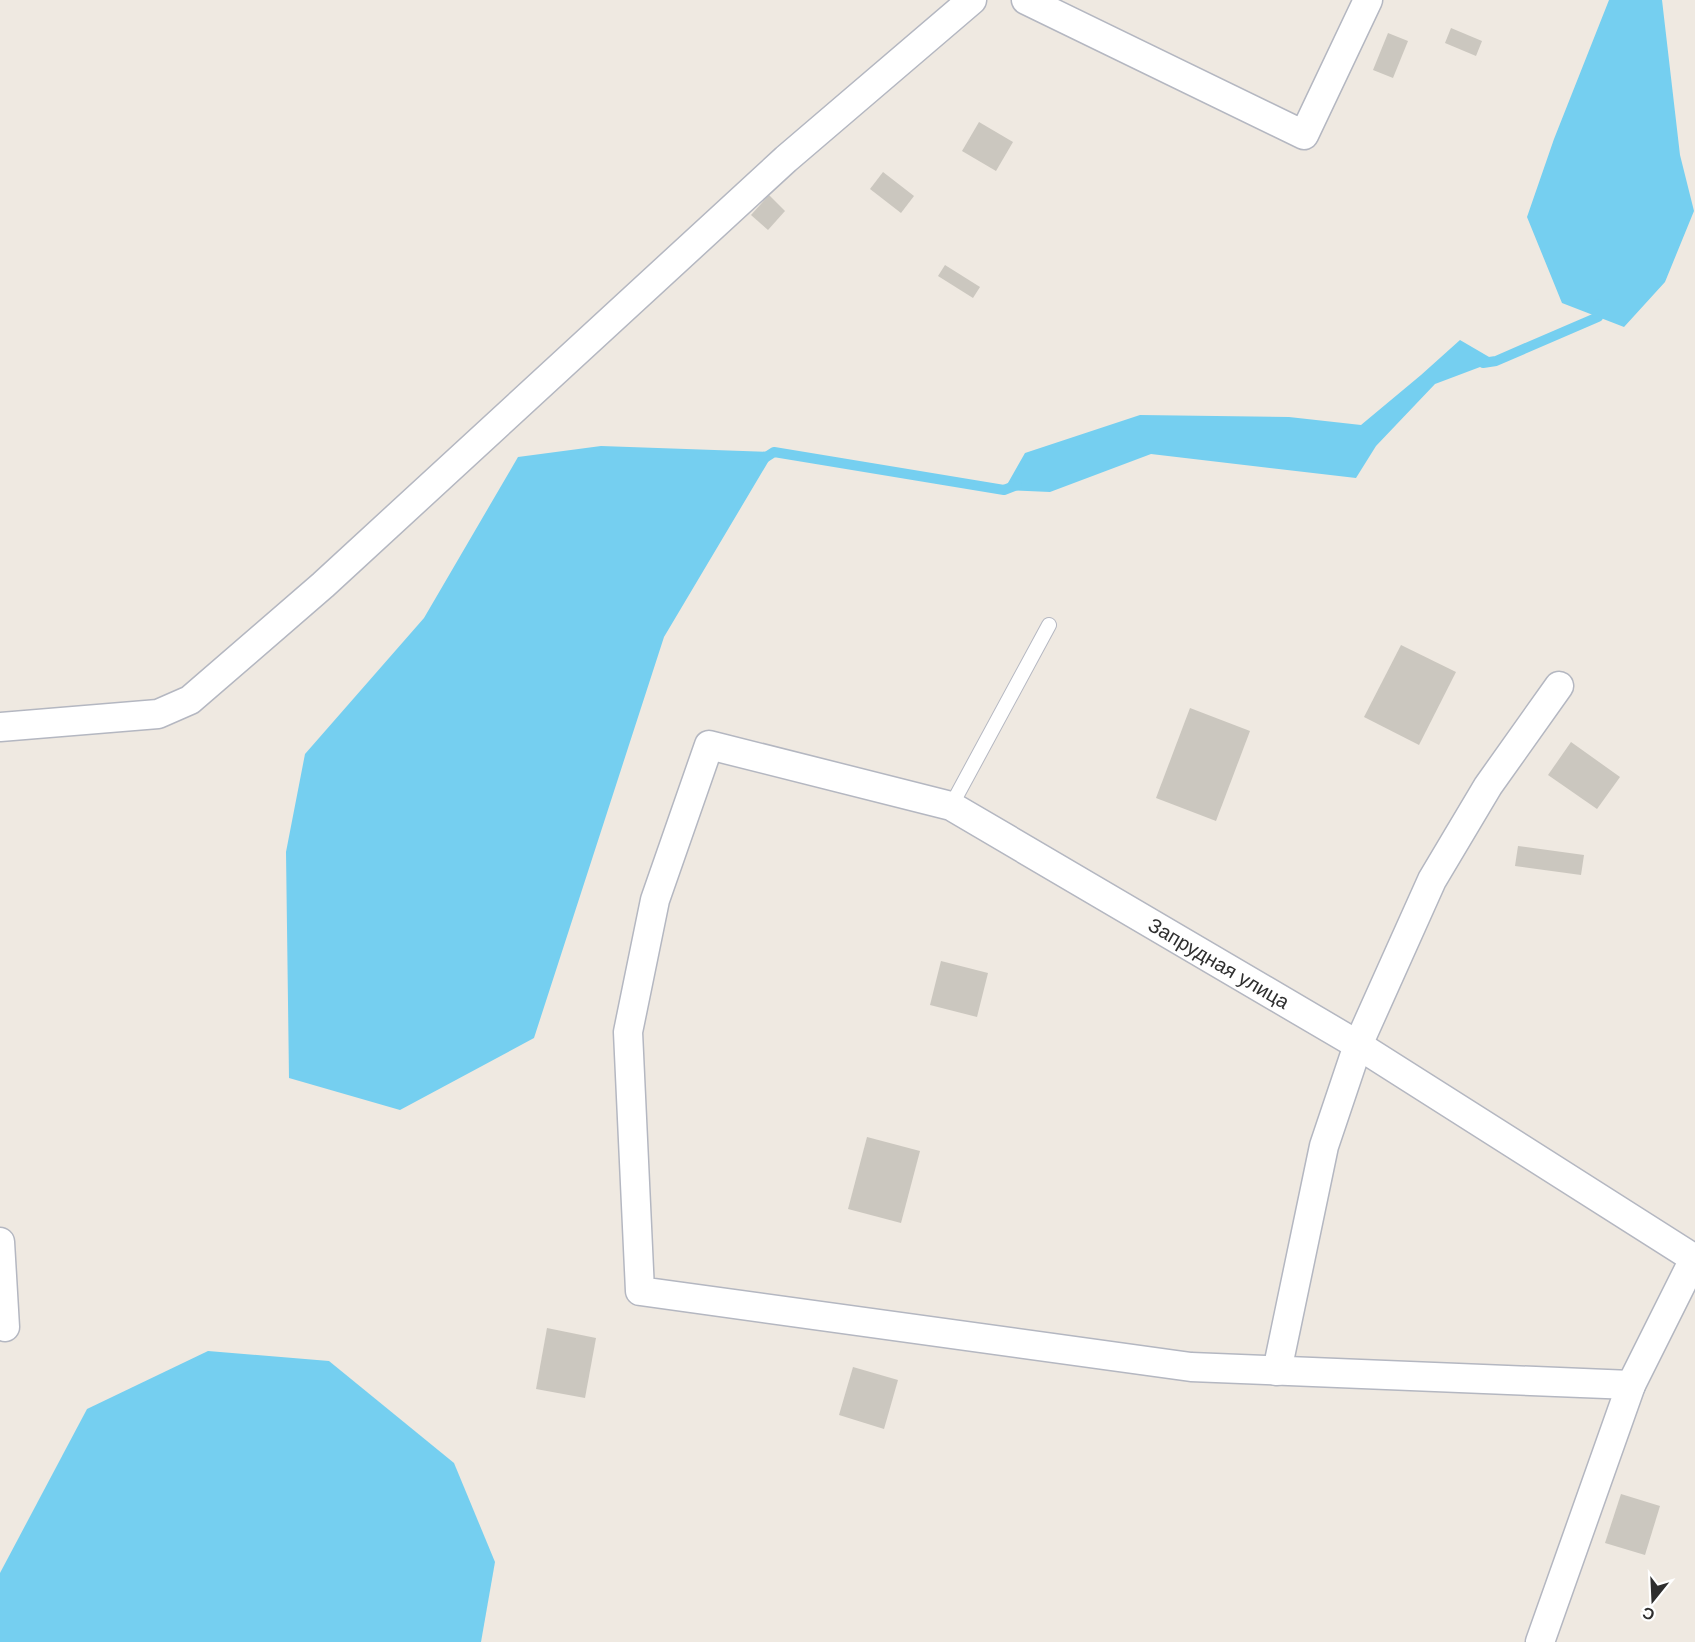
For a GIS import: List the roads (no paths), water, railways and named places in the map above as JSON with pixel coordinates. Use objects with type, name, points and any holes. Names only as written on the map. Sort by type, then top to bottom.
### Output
[{"type":"street","points":[[0,727],[158,714],[190,700],[323,585],[786,159],[972,0]]},
{"type":"street","points":[[1026,0],[1304,135],[1368,0]]},
{"type":"street","points":[[1559,686],[1488,786],[1432,880],[1358,1046],[1324,1146],[1277,1371],[1631,1385]]},
{"type":"street","name":"Запрудная улица","points":[[1277,1371],[1191,1367],[640,1291],[628,1032],[655,900],[709,745],[951,806],[1358,1046],[1695,1259]]},
{"type":"street","points":[[0,1242],[5,1328]]},
{"type":"street","points":[[1540,1642],[1631,1385],[1695,1259]]},
{"type":"lane","points":[[951,806],[1049,625]]},
{"type":"water","points":[[1609,0],[1662,0],[1680,155],[1694,211],[1665,282],[1624,327],[1562,303],[1527,217],[1554,139]]},
{"type":"water","points":[[1460,340],[1496,361],[1435,384],[1376,446],[1356,478],[1151,454],[1050,492],[1004,490],[1025,453],[1140,415],[1289,417],[1361,425]]},
{"type":"water","points":[[601,446],[774,452],[664,637],[534,1038],[400,1110],[289,1078],[286,852],[305,754],[424,618],[518,457]]},
{"type":"water","points":[[208,1351],[329,1361],[454,1463],[495,1562],[481,1642],[0,1642],[0,1573],[87,1409]]},
{"type":"waterway","points":[[1483,363],[1496,361],[1598,317],[1598,304]]},
{"type":"waterway","points":[[763,459],[774,452],[1004,490],[1017,485]]}]
